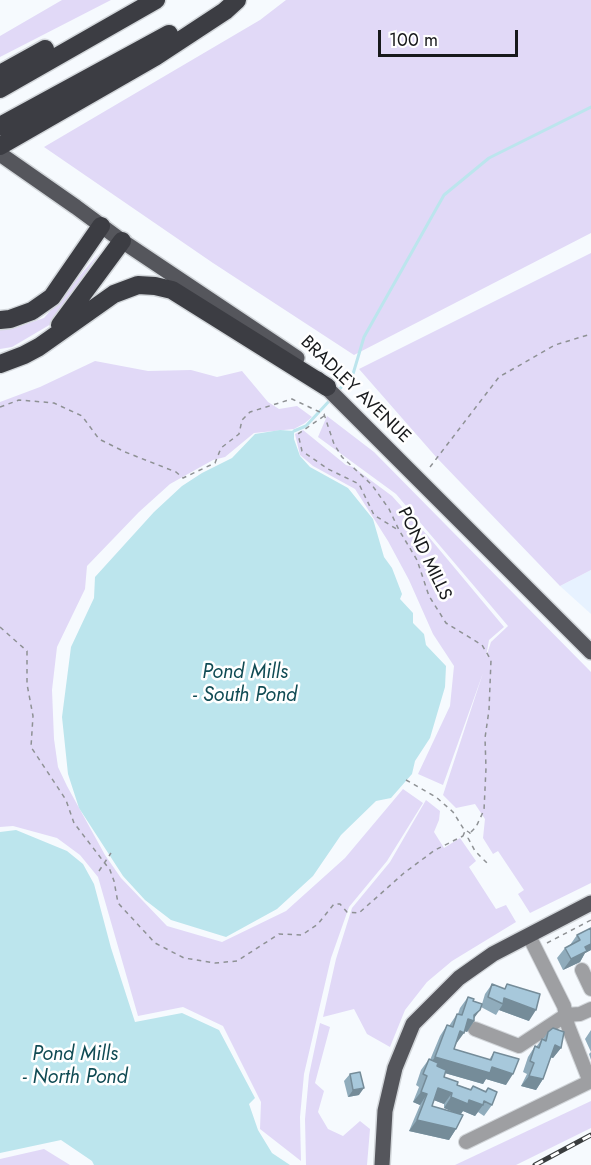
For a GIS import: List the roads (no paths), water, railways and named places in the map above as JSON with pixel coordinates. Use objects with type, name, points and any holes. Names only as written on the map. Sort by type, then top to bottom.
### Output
[{"type":"highway","points":[[0,74],[52,45],[143,0]]},
{"type":"highway","points":[[0,88],[156,0]]},
{"type":"highway","points":[[0,126],[144,49],[225,0]]},
{"type":"highway","points":[[0,152],[155,57],[225,11],[237,0]]},
{"type":"highway","points":[[0,320],[32,311],[52,297],[101,226]]},
{"type":"highway","points":[[51,336],[122,241]]},
{"type":"highway","points":[[0,364],[24,355],[114,294],[138,285],[155,286],[172,290],[327,387]]},
{"type":"main road","name":"BRADLEY AVENUE","points":[[0,152],[122,241],[300,360],[591,652]]},
{"type":"main road","points":[[382,1165],[385,1111],[395,1068],[413,1024],[459,978],[493,954],[532,943],[591,903]]},
{"type":"lane","points":[[466,1142],[591,1082],[567,1026],[564,1006],[532,943]]},
{"type":"lane","points":[[582,970],[591,989]]},
{"type":"lane","points":[[475,1029],[519,1046],[566,1015],[580,1014],[591,1009]]},
{"type":"water","name":"Pond Mills - South Pond","points":[[280,430],[294,431],[294,439],[300,456],[310,467],[348,488],[373,519],[384,557],[392,568],[402,594],[400,599],[413,613],[413,623],[424,634],[426,645],[446,666],[445,687],[430,738],[415,761],[412,774],[391,798],[376,801],[341,835],[313,876],[277,909],[226,937],[171,920],[145,900],[123,876],[79,808],[68,774],[62,717],[71,647],[94,598],[95,577],[154,512],[182,486],[232,458],[255,434]]},
{"type":"water","name":"Pond Mills - North Pond","points":[[16,830],[67,851],[83,864],[94,884],[111,948],[135,1022],[182,1013],[219,1030],[255,1098],[249,1104],[258,1130],[272,1153],[290,1165],[94,1165],[92,1161],[61,1140],[0,1153],[0,832]]},
{"type":"waterway","points":[[337,392],[353,374],[364,337],[444,195],[489,158],[591,107]]},
{"type":"waterway","points":[[294,431],[306,426],[331,399]]},
{"type":"railway","points":[[535,1165],[591,1135]]}]
